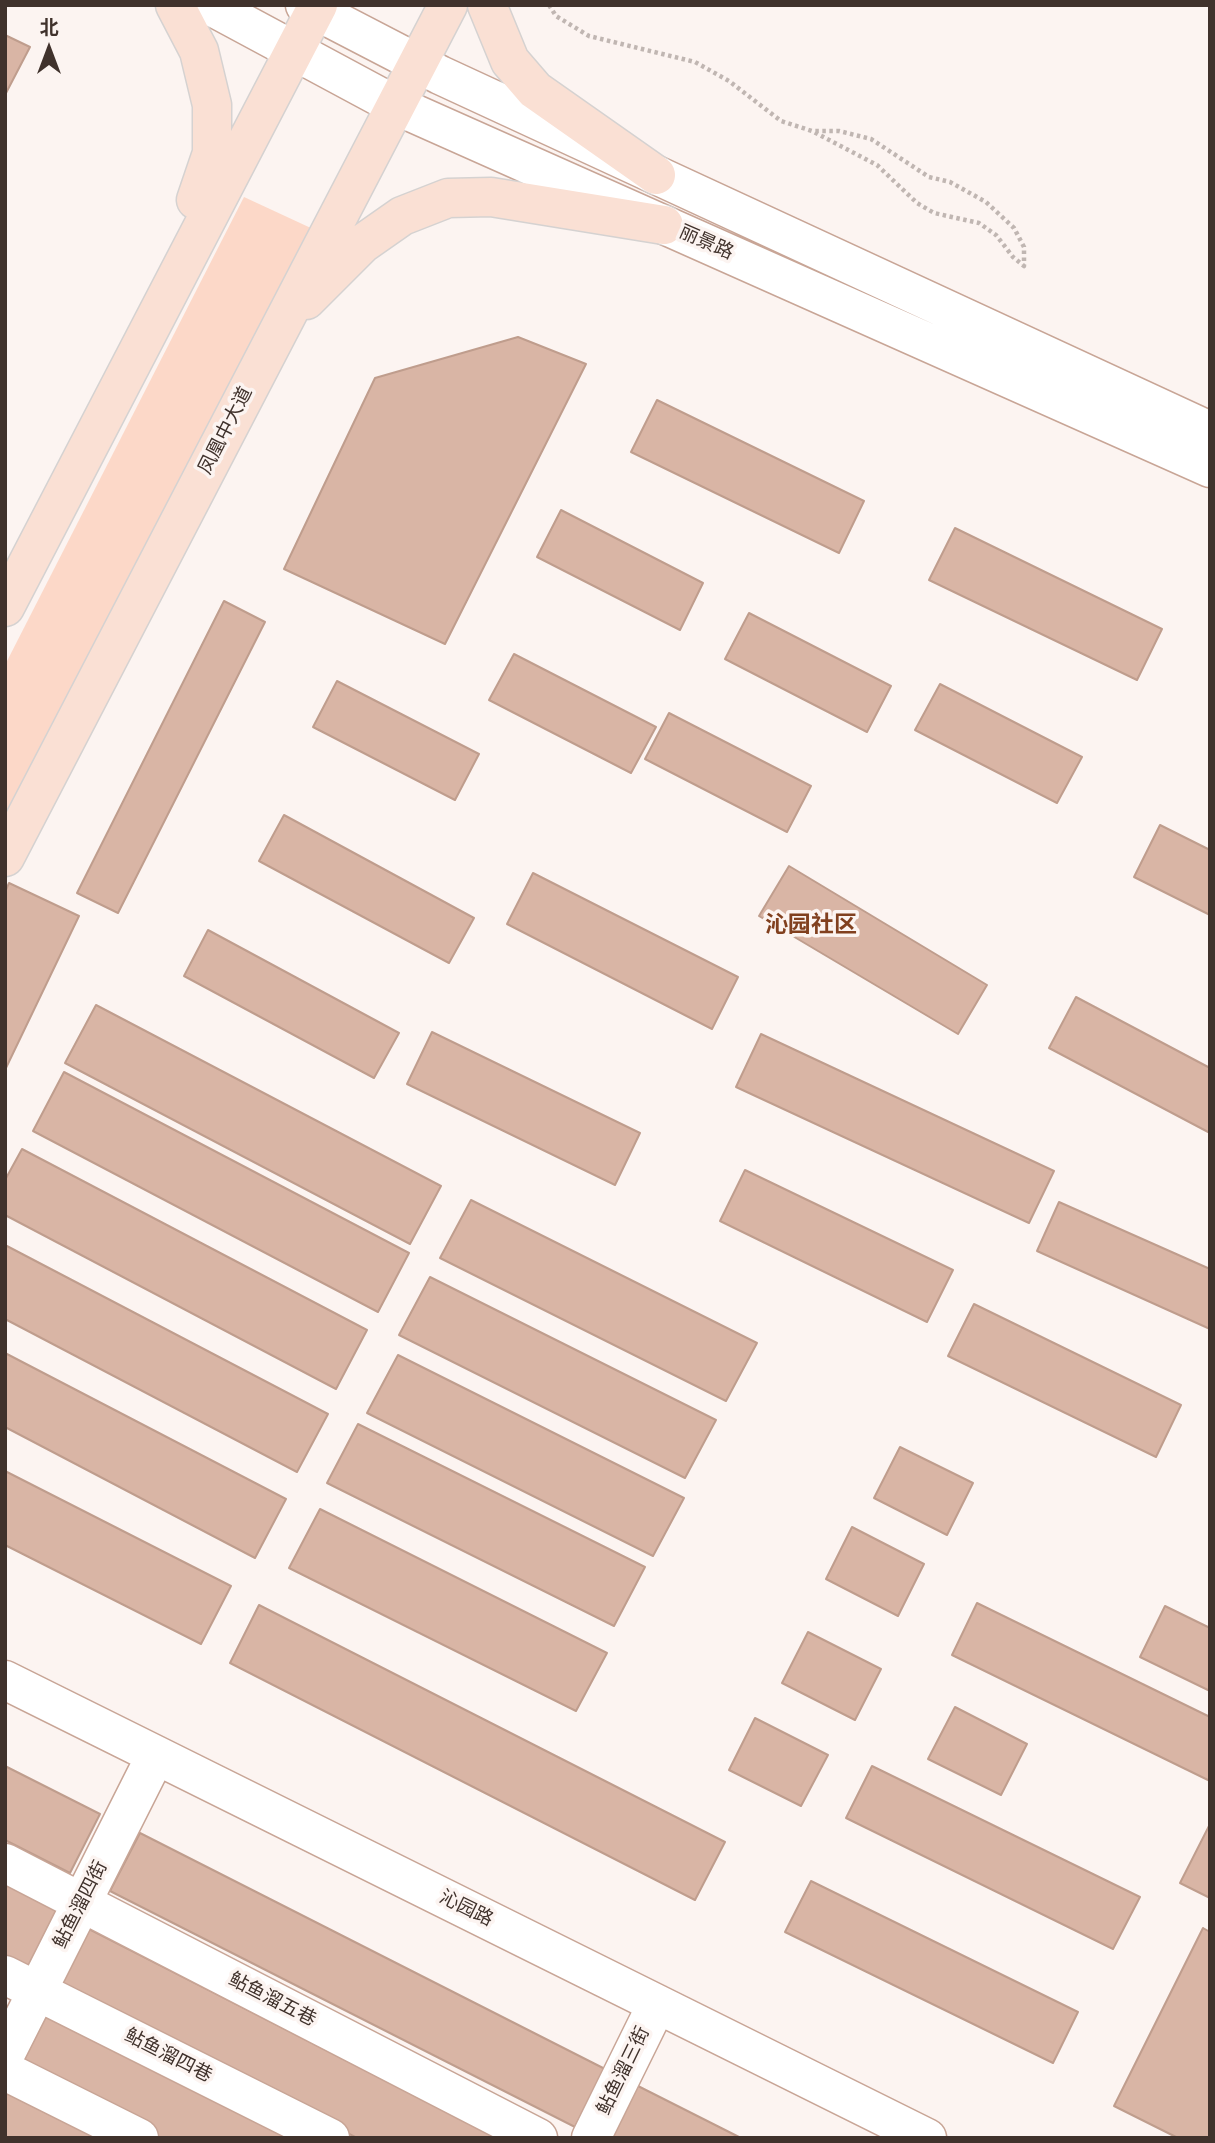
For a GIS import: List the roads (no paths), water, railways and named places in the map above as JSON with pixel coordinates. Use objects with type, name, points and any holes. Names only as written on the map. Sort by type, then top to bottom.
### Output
[{"type":"main road","points":[[155,318],[212,153],[212,105],[199,51],[175,5]]},
{"type":"main road","name":"凤凰中大道","points":[[5,858],[447,5]]},
{"type":"main road","points":[[487,5],[510,61],[535,90],[656,175]]},
{"type":"main road","points":[[5,607],[294,51],[312,7]]},
{"type":"main road","points":[[282,323],[362,244],[402,216],[448,198],[491,197],[664,225]]},
{"type":"street","name":"丽景路","points":[[209,5],[395,105],[1210,468]]},
{"type":"street","name":"丽景路","points":[[312,7],[416,64],[1210,431]]},
{"type":"street","name":"沁园路","points":[[5,1680],[927,2138]]},
{"type":"street","name":"鲇鱼溜四街","points":[[5,2055],[21,1983],[82,1902],[156,1755]]},
{"type":"street","name":"鲇鱼溜五巷","points":[[5,1863],[538,2138]]},
{"type":"street","name":"鲇鱼溜四巷","points":[[21,1983],[330,2138]]},
{"type":"street","name":"鲇鱼溜三街","points":[[591,2138],[657,2004]]},
{"type":"street","points":[[5,2071],[138,2138]]},
{"type":"district","name":"沁园社区","points":[[811,926]]}]
